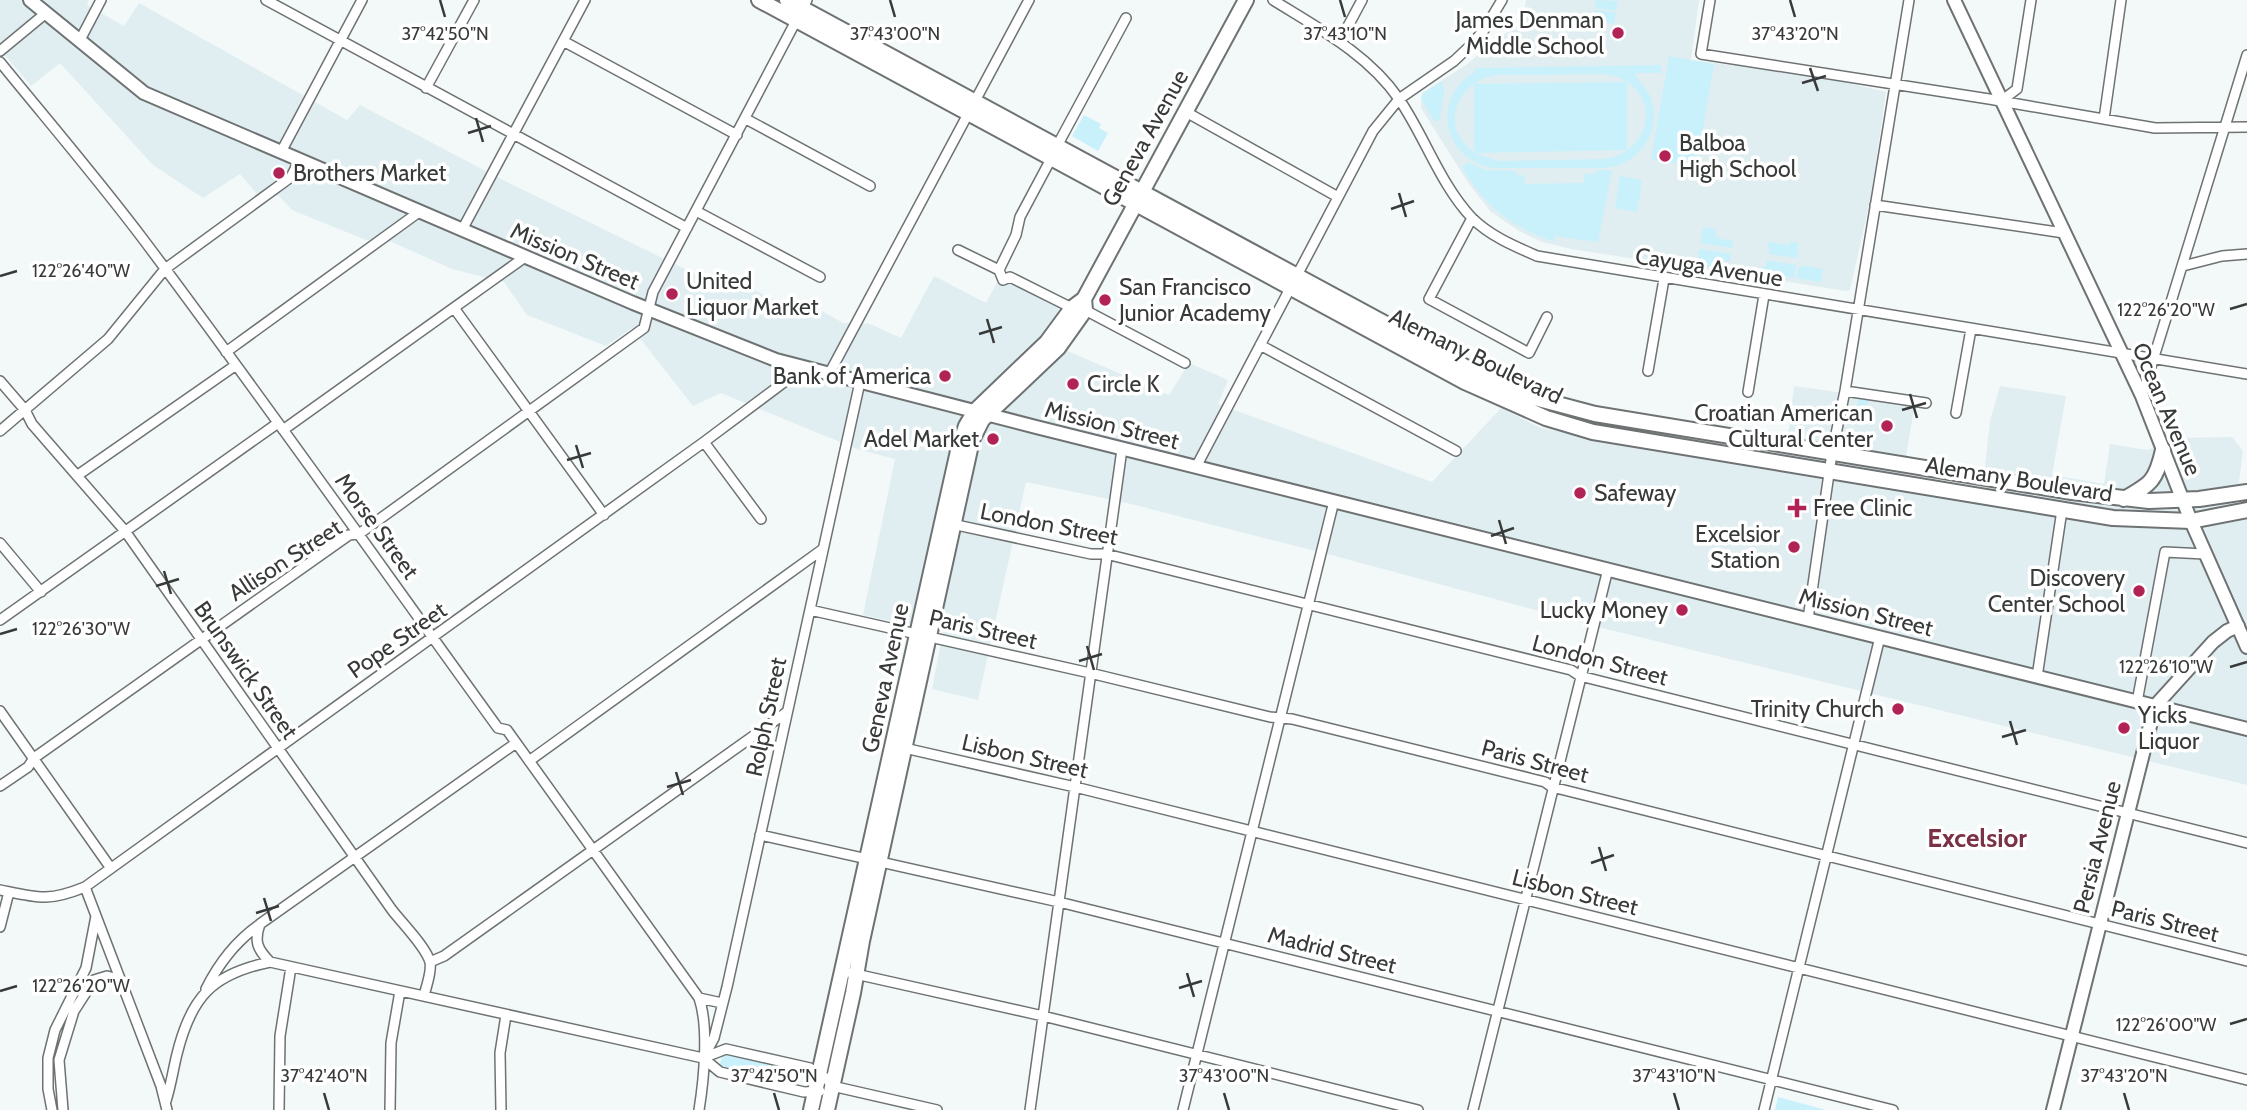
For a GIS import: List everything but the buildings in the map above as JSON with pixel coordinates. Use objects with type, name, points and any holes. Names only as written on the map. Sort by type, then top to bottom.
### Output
[{"type":"main road","name":"Mission Street","points":[[30,0],[144,93],[524,257],[776,360],[1122,449],[2247,729]]},
{"type":"main road","name":"Alemany Boulevard","points":[[760,0],[802,10]]},
{"type":"main road","name":"Alemany Boulevard","points":[[787,0],[972,107],[1292,281],[1465,382],[1546,418],[1593,432],[2113,518],[2191,521],[2247,510]]},
{"type":"main road","name":"Geneva Avenue","points":[[811,1110],[819,1073],[849,972],[948,523],[981,412],[1080,305],[1246,0]]},
{"type":"main road","name":"Ocean Avenue","points":[[1954,0],[2141,396],[2191,521],[2247,646]]},
{"type":"main road","name":"Alemany Boulevard","points":[[1292,281],[1531,397],[1595,414],[2124,499],[2183,500],[2247,492]]},
{"type":"main road","points":[[2124,499],[2150,484],[2155,478],[2163,450]]},
{"type":"main road","name":"Persia Avenue","points":[[2053,1110],[2155,706],[2213,642],[2238,626]]},
{"type":"main road","name":"Geneva Avenue","points":[[827,1110],[849,972]]},
{"type":"street","points":[[80,40],[101,0]]},
{"type":"street","points":[[266,0],[687,228]]},
{"type":"street","points":[[281,152],[362,0]]},
{"type":"street","points":[[426,88],[474,0]]},
{"type":"street","points":[[462,230],[585,0]]},
{"type":"street","points":[[829,374],[1029,0]]},
{"type":"street","name":"Cayuga Avenue","points":[[1273,0],[1340,41],[1373,69],[1399,99],[1447,183],[1472,218],[1502,241],[1537,256],[2247,374]]},
{"type":"street","points":[[1340,41],[1362,0]]},
{"type":"street","points":[[1196,467],[1373,131],[1399,99],[1454,61],[1483,30],[1502,0]]},
{"type":"street","points":[[1710,0],[1701,54],[2155,128],[2247,127]]},
{"type":"street","points":[[1808,619],[1832,453],[1845,391],[1909,0]]},
{"type":"street","points":[[2001,101],[2017,89],[2031,0]]},
{"type":"street","points":[[2104,119],[2121,0]]},
{"type":"street","name":"Allison Street","points":[[0,786],[28,767],[34,758],[201,639],[349,536],[359,534],[644,328],[653,292],[802,10]]},
{"type":"street","points":[[0,51],[46,13]]},
{"type":"street","points":[[999,270],[1016,236],[1020,217],[1126,18]]},
{"type":"street","points":[[564,41],[737,135]]},
{"type":"street","points":[[2141,396],[2247,55]]},
{"type":"street","name":"Morse Street","points":[[0,62],[67,142],[165,269],[498,728],[507,730],[699,998]]},
{"type":"street","points":[[1186,112],[1338,197]]},
{"type":"street","points":[[746,119],[870,186]]},
{"type":"street","points":[[0,431],[108,339],[165,269],[291,177],[300,159]]},
{"type":"street","points":[[1875,205],[2064,233]]},
{"type":"street","points":[[696,211],[820,277]]},
{"type":"street","points":[[226,352],[419,212]]},
{"type":"street","points":[[1472,218],[1429,299],[1529,353],[1548,317]]},
{"type":"street","points":[[958,250],[999,270],[1003,280],[1010,276],[1080,305],[1185,363]]},
{"type":"street","points":[[2183,266],[2222,256],[2247,254]]},
{"type":"street","points":[[0,620],[524,257]]},
{"type":"street","points":[[1648,371],[1664,279]]},
{"type":"street","points":[[1748,392],[1764,295]]},
{"type":"street","points":[[454,308],[604,515]]},
{"type":"street","points":[[1956,413],[1971,329]]},
{"type":"street","points":[[1260,345],[1456,451]]},
{"type":"street","points":[[78,475],[236,365]]},
{"type":"street","name":"Pope Street","points":[[4,891],[42,899],[60,897],[85,887],[704,442],[787,380],[793,365]]},
{"type":"street","name":"Brunswick Street","points":[[0,381],[24,410],[32,425],[125,531],[430,962]]},
{"type":"street","name":"Rolph Street","points":[[703,1058],[714,1038],[860,382]]},
{"type":"street","points":[[1845,391],[1926,403]]},
{"type":"street","points":[[704,442],[761,519]]},
{"type":"street","points":[[1030,1110],[1122,449]]},
{"type":"street","points":[[1184,1110],[1334,501]]},
{"type":"street","points":[[2037,677],[2062,510]]},
{"type":"street","name":"London Street","points":[[948,523],[1091,554],[1107,554],[2247,843]]},
{"type":"street","points":[[0,543],[41,592]]},
{"type":"street","points":[[529,761],[823,549]]},
{"type":"street","points":[[2137,702],[2165,552],[2205,554]]},
{"type":"street","points":[[1473,1110],[1608,569]]},
{"type":"street","name":"Paris Street","points":[[810,610],[1090,673],[1282,720],[1292,719],[2247,961]]},
{"type":"street","points":[[1764,1110],[1880,637]]},
{"type":"street","points":[[0,711],[110,867]]},
{"type":"street","points":[[424,996],[430,962],[444,956],[787,712]]},
{"type":"street","points":[[167,1105],[184,1034],[194,1007],[216,969],[245,935],[516,743]]},
{"type":"street","name":"Lisbon Street","points":[[899,747],[1075,787],[2247,1080]]},
{"type":"street","name":"Madrid Street","points":[[760,835],[1059,902],[1893,1110]]},
{"type":"street","points":[[85,887],[167,1105]]},
{"type":"street","points":[[0,927],[4,891]]},
{"type":"street","points":[[52,1110],[48,1089],[48,1058],[55,1030],[86,968],[97,915]]},
{"type":"street","points":[[260,924],[256,935],[257,944],[270,962]]},
{"type":"street","points":[[205,991],[238,971],[270,962],[703,1058],[720,1072],[804,1092],[815,1092],[832,1086]]},
{"type":"street","points":[[279,1110],[279,1036],[291,967]]},
{"type":"street","points":[[849,972],[1043,1016],[1418,1110]]},
{"type":"street","points":[[63,1110],[59,1060],[74,1011],[94,980],[107,976],[121,980]]},
{"type":"street","points":[[390,1110],[390,1053],[400,991]]},
{"type":"street","points":[[699,998],[722,1003]]},
{"type":"street","name":"Rolph Street","points":[[699,998],[705,1024],[699,1107]]},
{"type":"street","points":[[501,1110],[499,1052],[506,1015]]},
{"type":"street","points":[[703,1058],[726,1049],[810,1068],[832,1086],[937,1110]]},
{"type":"street","points":[[690,1110],[699,1107]]},
{"type":"shaded area","points":[[0,0],[89,0],[87,5],[124,26],[139,3],[347,120],[360,105],[501,179],[730,291],[737,282],[805,314],[819,316],[822,311],[843,323],[870,324],[901,338],[934,276],[986,303],[999,279],[1062,305],[1040,339],[1169,395],[1189,363],[1228,380],[1218,404],[1432,482],[1501,408],[1541,428],[1645,448],[1784,469],[1794,386],[1915,403],[1900,491],[1981,504],[1990,421],[2000,386],[2066,396],[2052,475],[2104,484],[2110,444],[2147,450],[2175,438],[2232,437],[2243,451],[2239,482],[2242,519],[2247,519],[2247,785],[1602,628],[1127,503],[1026,482],[978,700],[932,689],[943,632],[863,615],[895,459],[857,449],[721,393],[693,406],[632,328],[606,346],[527,315],[504,282],[452,269],[392,242],[366,240],[292,210],[279,196],[256,193],[240,174],[203,198],[153,165],[60,63],[31,86],[0,49]]},
{"type":"shaded area","name":"Balboa High School","points":[[1526,0],[1699,0],[1691,60],[1827,78],[1886,92],[1871,196],[1850,290],[1571,249],[1542,242],[1519,231],[1491,212],[1469,184],[1421,108],[1422,93],[1466,65],[1501,36],[1521,29]]},
{"type":"shaded area","points":[[1596,0],[1618,1],[1616,11],[1595,8]]},
{"type":"shaded area","points":[[1595,10],[1616,13],[1614,24],[1593,20]]},
{"type":"shaded area","points":[[1669,56],[1714,64],[1697,163],[1693,166],[1651,159]]},
{"type":"shaded area","points":[[1661,65],[1661,73],[1635,73],[1650,96],[1654,108],[1651,132],[1638,153],[1618,165],[1605,168],[1492,168],[1475,162],[1462,153],[1453,140],[1448,126],[1448,112],[1452,97],[1461,83],[1475,72],[1475,68]],"holes":[[[1604,74],[1627,82],[1474,84],[1497,75]],[[1627,82],[1638,92],[1644,103],[1644,128],[1630,149],[1618,155],[1604,159],[1498,161],[1474,153],[1627,150]],[[1474,84],[1474,152],[1463,142],[1457,131],[1455,118],[1463,95]]]},
{"type":"shaded area","points":[[1442,81],[1444,91],[1440,119],[1435,122],[1421,98]]},
{"type":"shaded area","points":[[1084,115],[1101,124],[1099,128],[1108,133],[1098,151],[1072,136]]},
{"type":"shaded area","points":[[1468,162],[1485,170],[1516,171],[1516,175],[1524,175],[1525,184],[1584,183],[1585,174],[1596,174],[1597,170],[1612,170],[1598,242],[1555,236],[1554,241],[1510,221],[1488,202],[1470,180],[1462,167]]},
{"type":"shaded area","points":[[1620,176],[1642,180],[1637,212],[1615,208]]},
{"type":"shaded area","points":[[1703,227],[1715,229],[1717,238],[1733,241],[1732,248],[1701,243]]},
{"type":"shaded area","points":[[1790,241],[1798,243],[1797,258],[1769,254],[1769,242],[1789,245]]},
{"type":"shaded area","points":[[1699,249],[1731,254],[1730,261],[1718,259],[1717,265],[1729,270],[1697,265]]},
{"type":"shaded area","points":[[1767,260],[1796,265],[1794,278],[1765,273],[1762,267],[1766,267]]},
{"type":"shaded area","points":[[1798,267],[1823,269],[1821,282],[1797,278]]},
{"type":"shaded area","points":[[1858,399],[1868,400],[1865,417],[1870,418],[1869,426],[1855,419]]},
{"type":"shaded area","points":[[723,1053],[783,1067],[780,1082],[719,1068]]},
{"type":"shaded area","points":[[1778,1097],[1826,1110],[1775,1110]]},
{"type":"place","name":"James Denman Middle School","points":[[1618,33]]},
{"type":"place","name":"Balboa High School","points":[[1665,156]]},
{"type":"place","name":"Brothers Market","points":[[279,173]]},
{"type":"place","name":"United Liquor Market","points":[[672,294]]},
{"type":"place","name":"San Francisco Junior Academy","points":[[1105,300]]},
{"type":"place","name":"Bank of America","points":[[945,376]]},
{"type":"place","name":"Circle K","points":[[1073,384]]},
{"type":"place","name":"Croatian American Cultural Center","points":[[1887,426]]},
{"type":"place","name":"Adel Market","points":[[993,439]]},
{"type":"place","name":"Safeway","points":[[1580,493]]},
{"type":"place","name":"Free Clinic","points":[[1797,508]]},
{"type":"place","name":"Excelsior Station","points":[[1794,547]]},
{"type":"place","name":"Discovery Center School","points":[[2139,591]]},
{"type":"place","name":"Lucky Money","points":[[1682,610]]},
{"type":"place","name":"Trinity Church","points":[[1898,709]]},
{"type":"place","name":"Yicks Liquor","points":[[2124,728]]},
{"type":"district","name":"Excelsior","points":[[1977,838]]}]
